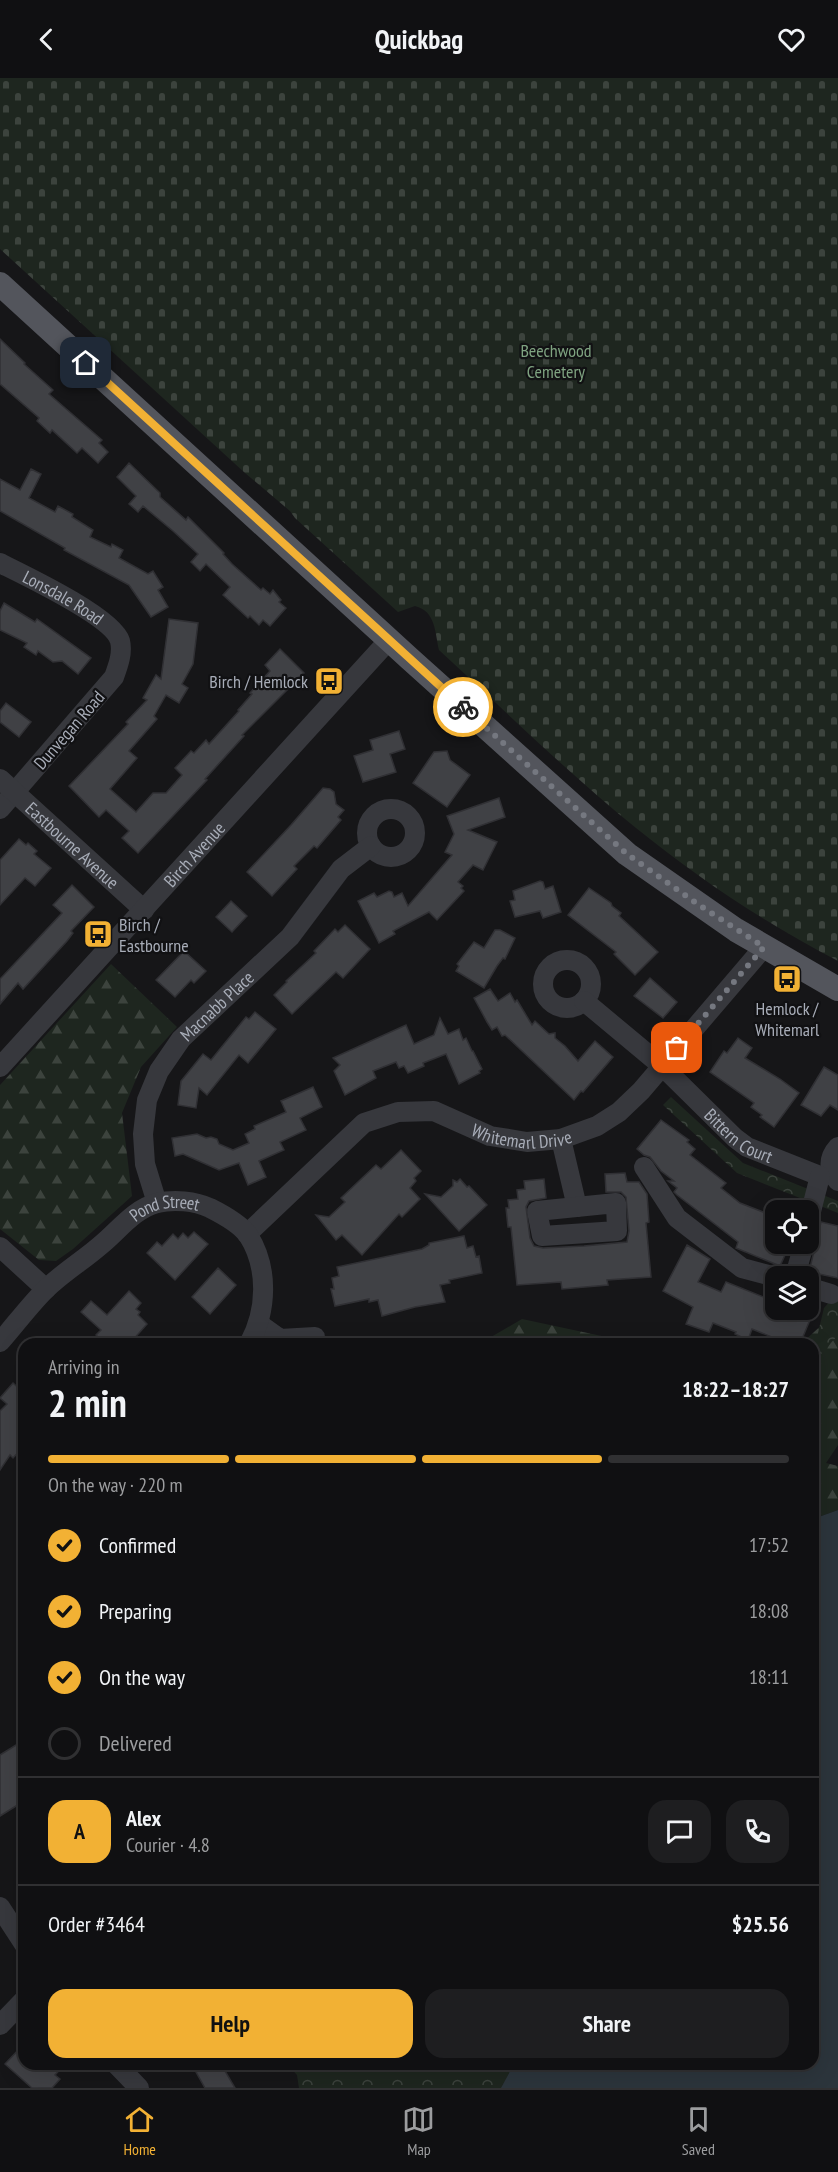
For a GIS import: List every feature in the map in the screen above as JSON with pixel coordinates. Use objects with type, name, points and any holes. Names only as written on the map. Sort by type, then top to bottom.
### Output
[{"type":"main road","points":[[0,284],[627,854],[764,947],[838,989]]},
{"type":"street","name":"Lonsdale Road","points":[[0,562],[90,611],[108,626],[120,642]]},
{"type":"street","name":"Birch Avenue","points":[[0,1067],[389,640]]},
{"type":"street","name":"Dunvegan Road","points":[[0,809],[114,677],[121,654],[120,642]]},
{"type":"street","name":"Eastbourne Avenue","points":[[0,779],[144,910]]},
{"type":"street","name":"Macnabb Place","points":[[157,1203],[145,1164],[143,1134],[147,1100],[159,1071],[181,1039],[290,937],[341,869],[371,846]]},
{"type":"street","name":"Whitemarl Drive","points":[[247,1234],[364,1124],[398,1112],[434,1111],[490,1136],[526,1142],[561,1139],[597,1126],[619,1112],[641,1091],[764,947]]},
{"type":"street","name":"Bittern Court","points":[[584,1001],[662,1066],[747,1147],[830,1177]]},
{"type":"street","points":[[561,1139],[577,1207]]},
{"type":"street","points":[[819,1200],[830,1177],[831,1160],[838,1147]]},
{"type":"street","points":[[644,1167],[677,1218],[742,1268],[765,1275]]},
{"type":"street","name":"Pond Street","points":[[0,1342],[46,1289],[102,1245],[134,1215],[157,1203],[179,1201],[202,1204],[218,1212],[247,1234],[261,1270],[263,1306],[259,1324],[252,1338]]},
{"type":"street","points":[[0,1247],[46,1289]]},
{"type":"street","points":[[819,1290],[831,1294]]},
{"type":"street","points":[[259,1324],[279,1338]]},
{"type":"street","points":[[298,1338],[315,1337]]},
{"type":"street","points":[[0,1907],[18,1935]]},
{"type":"street","points":[[0,2025],[18,2006]]},
{"type":"street","points":[[122,2070],[139,2088]]},
{"type":"green space","name":"Beechwood Cemetery","points":[[0,78],[838,78],[838,961],[785,932],[733,899],[660,847],[610,807],[439,650],[433,624],[427,613],[415,606],[398,612],[290,511],[245,473],[0,249]]},
{"type":"green space","points":[[111,964],[177,1027],[141,1067],[122,1113],[132,1196],[73,1249],[56,1261],[39,1260],[0,1229],[0,1085]]},
{"type":"green space","points":[[671,1097],[743,1163],[838,1201],[838,1213],[819,1205],[819,1200],[805,1200],[737,1173],[663,1105]]},
{"type":"green space","points":[[838,1292],[838,1335],[819,1356],[819,1338],[816,1338],[824,1308]]},
{"type":"green space","points":[[838,1310],[838,1445],[826,1463],[838,1466],[838,1510],[819,1517],[819,1338],[808,1338]]},
{"type":"green space","points":[[522,1319],[611,1338],[489,1338]]},
{"type":"green space","points":[[292,2070],[527,2070],[517,2088],[299,2088],[297,2075]]},
{"type":"shaded area","points":[[838,1510],[838,2088],[501,2088],[511,2070],[819,2070],[819,1517]]},
{"type":"building","points":[[0,339],[53,390],[49,394],[102,440],[99,443],[108,452],[98,463],[82,448],[77,453],[52,430],[50,433],[37,421],[39,418],[0,384]]},
{"type":"building","points":[[129,463],[160,493],[160,497],[186,520],[188,517],[232,564],[261,590],[263,588],[270,594],[273,590],[281,600],[279,602],[286,608],[270,626],[263,620],[259,625],[250,616],[248,618],[223,595],[230,587],[206,564],[200,571],[191,562],[198,554],[173,531],[143,506],[138,512],[129,504],[136,496],[117,477]]},
{"type":"building","points":[[31,469],[41,474],[29,498],[55,512],[58,506],[73,514],[72,517],[93,530],[90,537],[123,550],[119,558],[148,574],[153,571],[163,587],[158,590],[168,607],[151,617],[129,585],[64,550],[65,548],[0,511],[0,479],[20,490]]},
{"type":"building","points":[[4,603],[35,622],[37,619],[91,658],[78,674],[62,661],[53,662],[38,651],[36,655],[24,647],[27,643],[0,630],[0,611]]},
{"type":"building","points":[[169,619],[198,623],[193,664],[182,684],[188,688],[179,703],[166,695],[154,716],[157,719],[129,751],[137,758],[110,789],[136,812],[153,793],[166,793],[182,775],[175,768],[191,751],[194,753],[206,740],[209,744],[239,711],[252,694],[250,693],[270,671],[265,665],[280,649],[304,673],[242,735],[244,736],[205,779],[207,780],[138,853],[122,838],[129,831],[106,810],[99,817],[69,786],[128,724],[126,722],[147,700],[143,698],[156,675],[161,679]]},
{"type":"building","points":[[6,703],[31,722],[19,737],[0,722],[0,711]]},
{"type":"building","points":[[399,731],[405,749],[390,754],[396,772],[363,782],[354,756],[373,750],[370,740]]},
{"type":"building","points":[[447,751],[450,760],[470,775],[447,807],[413,783],[434,752]]},
{"type":"building","points":[[323,788],[334,792],[336,804],[344,810],[338,817],[341,820],[317,848],[314,846],[294,866],[297,869],[272,896],[247,872]]},
{"type":"building","points":[[499,798],[505,817],[468,830],[497,842],[483,870],[473,865],[458,882],[463,886],[461,888],[464,891],[437,920],[429,912],[393,931],[395,934],[379,943],[358,901],[374,893],[377,897],[389,891],[394,897],[402,893],[408,906],[452,855],[445,852],[454,834],[447,816]]},
{"type":"building","points":[[19,839],[37,851],[34,854],[51,868],[35,886],[25,878],[0,905],[0,860]]},
{"type":"building","points":[[540,881],[543,882],[545,889],[553,886],[561,912],[543,918],[540,911],[515,917],[510,901],[515,900],[513,891]]},
{"type":"building","points":[[72,885],[94,907],[71,931],[73,933],[67,941],[23,989],[18,983],[0,1004],[0,979],[62,913],[53,905]]},
{"type":"building","points":[[589,888],[611,903],[621,913],[619,916],[658,952],[635,975],[614,954],[616,952],[568,915]]},
{"type":"building","points":[[231,901],[247,916],[232,932],[216,917]]},
{"type":"building","points":[[345,925],[370,949],[343,978],[336,972],[292,1014],[274,995],[316,953],[314,951],[335,929],[338,932]]},
{"type":"building","points":[[495,930],[500,930],[515,938],[505,959],[503,958],[497,966],[484,988],[456,971],[459,966],[457,964],[474,942],[484,948]]},
{"type":"building","points":[[184,951],[206,971],[194,983],[191,980],[175,997],[156,980]]},
{"type":"building","points":[[650,978],[677,1002],[663,1018],[634,996]]},
{"type":"building","points":[[490,989],[498,1001],[510,993],[515,1002],[517,1000],[532,1025],[535,1021],[549,1034],[555,1033],[555,1038],[578,1061],[595,1041],[613,1057],[574,1100],[505,1035],[502,1036],[497,1027],[492,1030],[474,998]]},
{"type":"building","points":[[255,1012],[276,1029],[248,1063],[239,1055],[207,1095],[199,1088],[196,1108],[178,1105],[181,1081],[203,1054],[211,1060],[246,1017],[249,1019]]},
{"type":"building","points":[[440,1018],[448,1034],[459,1029],[463,1040],[466,1038],[482,1069],[480,1073],[459,1084],[446,1054],[423,1063],[424,1066],[408,1073],[404,1066],[399,1068],[396,1062],[373,1071],[376,1078],[345,1095],[334,1071],[340,1065],[333,1058],[406,1025],[414,1044],[434,1035]]},
{"type":"building","points":[[738,1038],[752,1048],[745,1058],[799,1093],[774,1127],[751,1107],[754,1103],[710,1072],[724,1051],[727,1053]]},
{"type":"building","points":[[824,1067],[838,1075],[838,1110],[830,1105],[821,1116],[801,1105]]},
{"type":"building","points":[[313,1087],[322,1107],[300,1118],[306,1130],[280,1142],[284,1150],[259,1161],[266,1177],[248,1185],[239,1163],[219,1170],[183,1154],[175,1156],[172,1138],[197,1134],[217,1139],[219,1144],[233,1150],[249,1143],[245,1134],[255,1129],[254,1126],[286,1112],[281,1101]]},
{"type":"building","points":[[661,1120],[689,1140],[687,1142],[695,1149],[690,1155],[726,1183],[721,1188],[740,1203],[765,1213],[765,1254],[785,1254],[780,1266],[736,1248],[738,1242],[677,1195],[674,1192],[677,1188],[668,1181],[674,1181],[661,1171],[650,1157],[637,1149]]},
{"type":"building","points":[[401,1150],[421,1171],[414,1178],[416,1181],[410,1188],[420,1199],[402,1217],[399,1214],[362,1255],[342,1235],[336,1240],[316,1215],[329,1217],[345,1202],[341,1198],[376,1165],[381,1169]]},
{"type":"building","points":[[625,1173],[627,1182],[639,1182],[647,1194],[649,1222],[646,1223],[651,1277],[607,1280],[608,1285],[562,1289],[561,1282],[517,1285],[511,1227],[508,1227],[506,1208],[509,1208],[508,1200],[518,1199],[517,1190],[525,1189],[524,1181],[544,1179],[546,1198],[529,1201],[526,1207],[530,1238],[534,1246],[543,1248],[584,1246],[627,1242],[629,1231],[626,1197],[621,1192],[606,1192],[605,1174]]},
{"type":"building","points":[[460,1179],[487,1205],[459,1231],[425,1194],[441,1197],[453,1186],[453,1180],[457,1182]]},
{"type":"building","points":[[821,1222],[838,1226],[838,1278],[819,1274],[819,1266],[810,1266],[813,1254],[819,1254]]},
{"type":"building","points":[[194,1232],[208,1244],[175,1280],[147,1253],[157,1242],[162,1246],[173,1234],[178,1239],[183,1233],[188,1238]]},
{"type":"building","points":[[464,1236],[467,1248],[473,1246],[476,1257],[479,1256],[482,1273],[449,1280],[450,1283],[440,1285],[445,1302],[382,1316],[378,1300],[369,1302],[369,1299],[335,1306],[331,1289],[334,1289],[332,1278],[339,1276],[337,1267],[422,1249],[429,1243]]},
{"type":"building","points":[[687,1245],[710,1259],[698,1282],[721,1292],[726,1282],[765,1298],[765,1320],[810,1320],[802,1338],[774,1338],[752,1329],[749,1338],[744,1338],[735,1334],[736,1332],[713,1323],[709,1332],[686,1324],[693,1307],[663,1291]]},
{"type":"building","points":[[218,1268],[236,1285],[210,1314],[192,1297]]},
{"type":"building","points":[[129,1291],[141,1303],[136,1309],[140,1312],[138,1315],[147,1324],[135,1338],[99,1338],[96,1335],[101,1330],[81,1312],[91,1301],[107,1315]]},
{"type":"building","points":[[13,1383],[18,1388],[18,1453],[13,1458],[10,1455],[0,1470],[0,1411],[7,1404],[0,1398]]},
{"type":"building","points":[[18,1744],[18,1805],[0,1816],[0,1755]]},
{"type":"building","points":[[18,2050],[18,2070],[60,2070],[55,2075],[60,2079],[52,2088],[32,2088],[5,2064]]},
{"type":"building","points":[[224,2070],[235,2088],[205,2088],[196,2072]]},
{"type":"way so far","points":[[463,707],[627,854],[764,947],[677,1048]]},
{"type":"place","name":"Birch / Hemlock","points":[[329,681]]},
{"type":"place","name":"Birch / Eastbourne","points":[[98,934]]},
{"type":"place","name":"Hemlock / Whitemarl","points":[[787,979]]},
{"type":"route","points":[[86,363],[463,707]]}]
